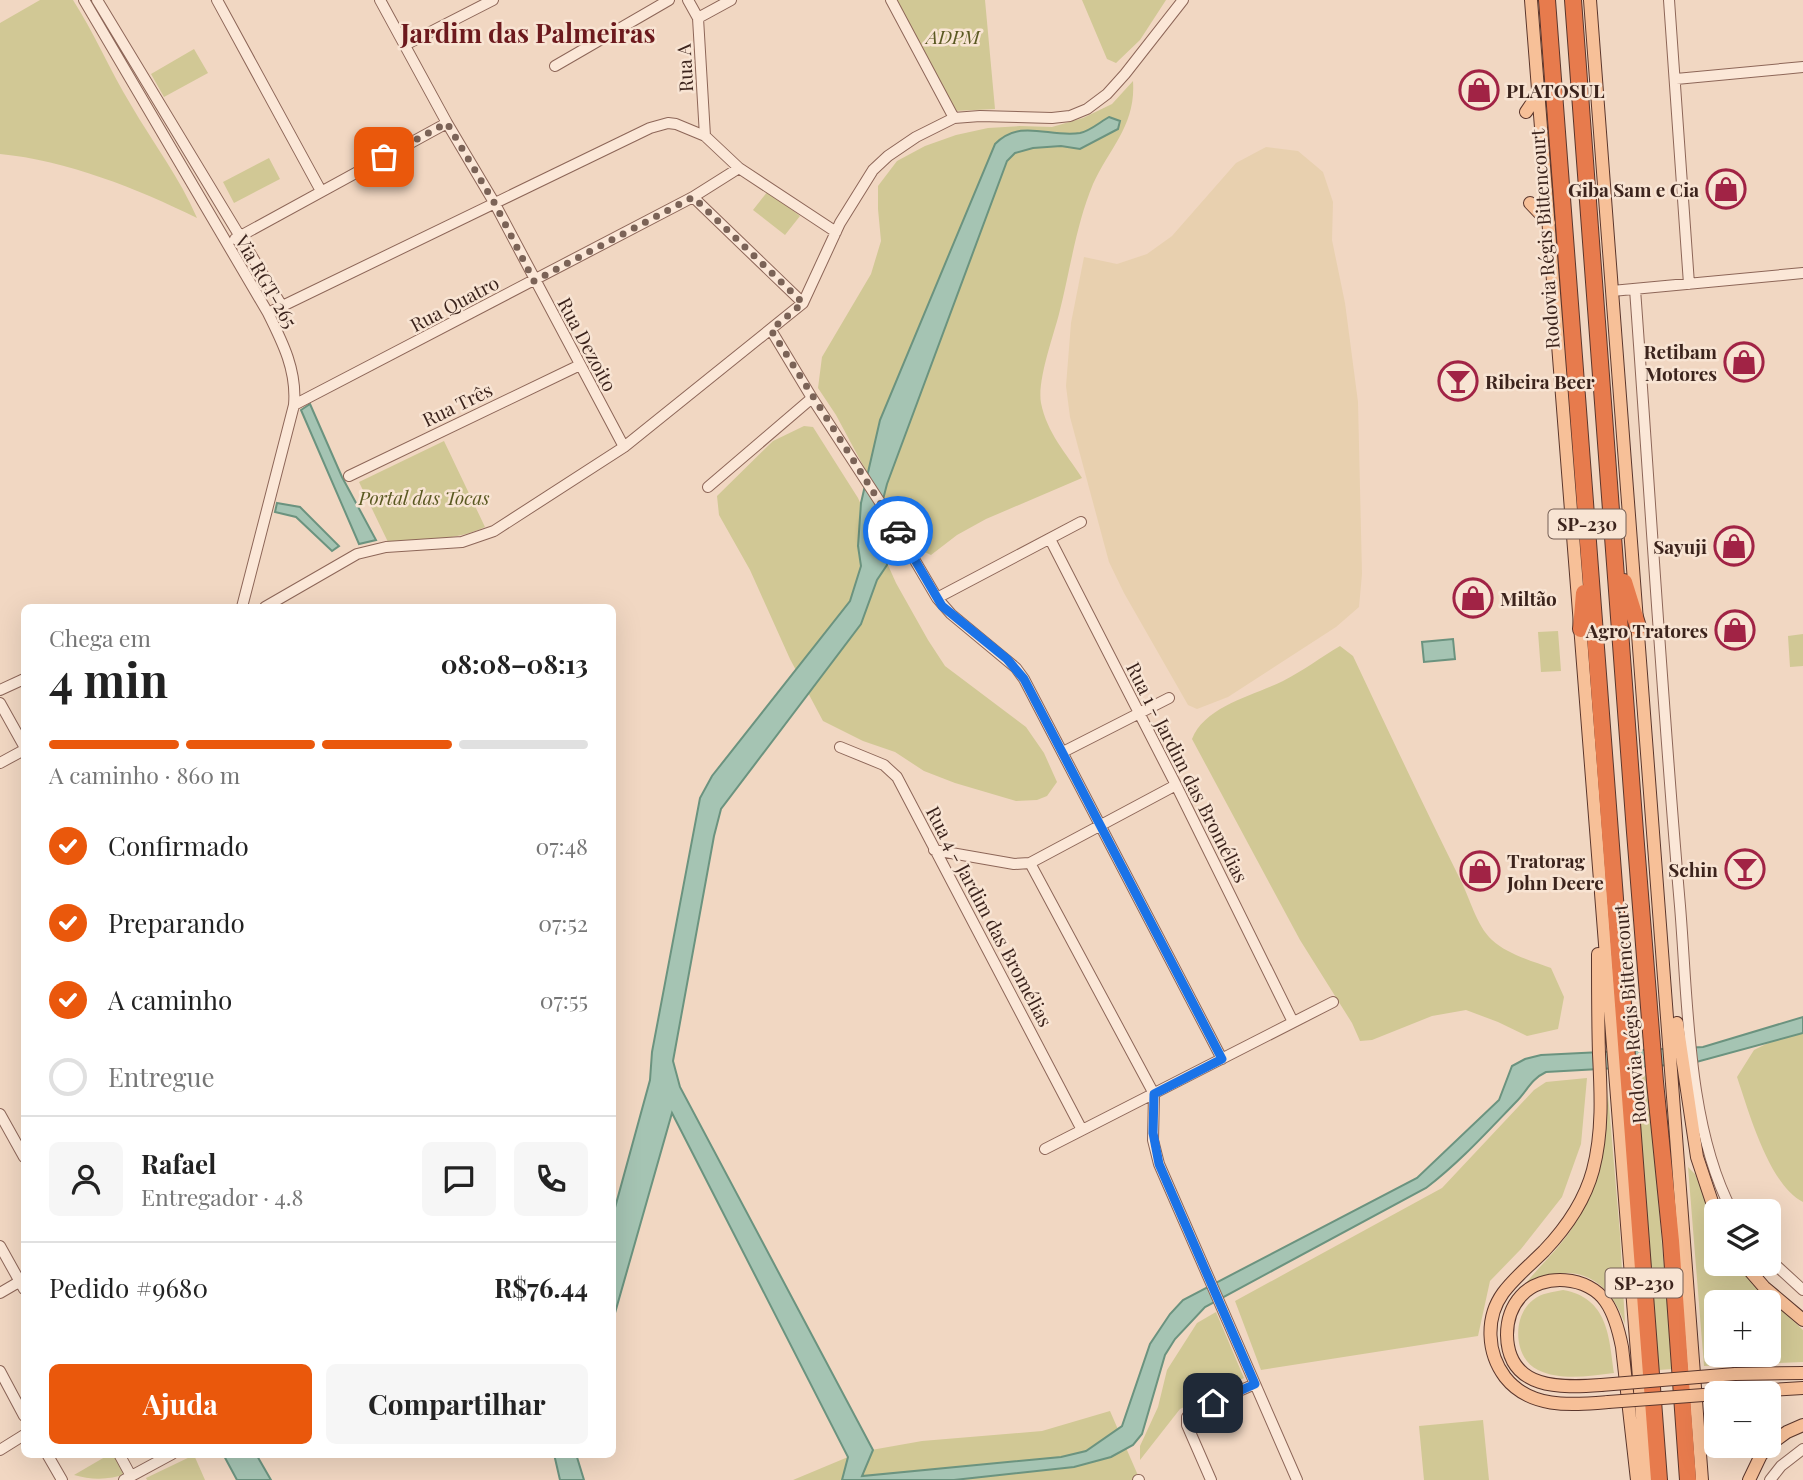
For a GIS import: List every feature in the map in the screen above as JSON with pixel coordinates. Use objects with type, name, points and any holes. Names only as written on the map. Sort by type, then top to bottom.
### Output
[{"type":"highway","name":"Rodovia Régis Bittencourt","points":[[1547,0],[1588,542],[1620,1050],[1659,1480]]},
{"type":"highway","name":"Rodovia Régis Bittencourt","points":[[1573,0],[1654,1082],[1671,1241],[1688,1480]]},
{"type":"highway","points":[[1578,65],[1579,0]]},
{"type":"highway","points":[[1581,629],[1588,542]]},
{"type":"highway","points":[[1616,558],[1638,627]]},
{"type":"main road","points":[[1531,0],[1597,859],[1620,1050]]},
{"type":"main road","points":[[1590,0],[1639,666],[1659,891],[1699,1165],[1711,1199]]},
{"type":"main road","points":[[1526,112],[1538,94]]},
{"type":"main road","points":[[1530,203],[1549,223]]},
{"type":"main road","points":[[1597,859],[1601,1086],[1598,1148],[1586,1191],[1545,1250],[1502,1294],[1493,1313],[1490,1333],[1492,1354],[1513,1386],[1546,1403],[1566,1405],[1704,1395]]},
{"type":"main road","points":[[1685,1080],[1702,1480]]},
{"type":"main road","points":[[1623,1087],[1647,1480]]},
{"type":"main road","points":[[1755,1276],[1803,1320]]},
{"type":"main road","points":[[1637,1480],[1622,1347],[1606,1301],[1595,1290],[1576,1281],[1564,1280],[1535,1286],[1522,1294],[1512,1309],[1507,1327],[1507,1344],[1520,1370],[1529,1378],[1557,1386],[1601,1385],[1735,1374],[1803,1373]]},
{"type":"main road","points":[[1781,1389],[1803,1388]]},
{"type":"main road","points":[[1781,1436],[1803,1425]]},
{"type":"main road","points":[[1749,1480],[1760,1458]]},
{"type":"street","name":"Via RGT-265","points":[[84,0],[268,313],[288,354],[295,392],[294,405],[243,604]]},
{"type":"street","points":[[97,0],[282,306]]},
{"type":"street","points":[[217,0],[321,191]]},
{"type":"street","name":"Rua Dezoito","points":[[380,0],[495,204],[624,447]]},
{"type":"street","points":[[405,45],[494,0]]},
{"type":"street","points":[[555,66],[669,0]]},
{"type":"street","name":"Rua A","points":[[688,0],[698,18],[705,136]]},
{"type":"street","points":[[698,18],[731,0]]},
{"type":"street","points":[[891,0],[954,118]]},
{"type":"street","points":[[270,604],[364,552],[462,542],[494,531],[624,447],[803,303],[836,232],[873,170],[880,163],[916,137],[954,118],[1052,118],[1070,116],[1087,109],[1116,84],[1183,0]]},
{"type":"street","points":[[1669,0],[1689,284]]},
{"type":"street","points":[[1676,79],[1803,67]]},
{"type":"street","points":[[226,243],[447,123]]},
{"type":"street","points":[[268,313],[650,128],[668,123],[705,136],[739,168],[836,232]]},
{"type":"street","name":"Rua Quatro","points":[[294,405],[693,197],[739,168]]},
{"type":"street","points":[[693,197],[803,303]]},
{"type":"street","points":[[1612,291],[1803,274]]},
{"type":"street","points":[[1635,289],[1674,839],[1681,1044]]},
{"type":"street","points":[[771,330],[887,513],[937,598],[951,614],[1016,668],[1063,752],[1222,1059]]},
{"type":"street","name":"Rua Três","points":[[349,476],[580,365]]},
{"type":"street","points":[[708,486],[812,398]]},
{"type":"street","points":[[937,598],[1081,522]]},
{"type":"street","name":"Rua 1 - Jardim das Bromélias","points":[[1050,539],[1293,1022]]},
{"type":"street","points":[[0,690],[21,680]]},
{"type":"street","points":[[1063,752],[1170,698]]},
{"type":"street","points":[[0,703],[21,742]]},
{"type":"street","name":"Rua 4 - Jardim das Bromélias","points":[[840,747],[878,762],[893,772],[1082,1130]]},
{"type":"street","points":[[0,763],[21,750]]},
{"type":"street","points":[[934,850],[1014,864],[1030,863],[1176,785]]},
{"type":"street","points":[[1030,863],[1154,1094],[1153,1133],[1156,1155],[1297,1480]]},
{"type":"street","points":[[1045,1149],[1333,1002]]},
{"type":"street","points":[[1685,1080],[1711,1163],[1727,1199]]},
{"type":"street","points":[[1,1118],[21,1152]]},
{"type":"street","points":[[0,1246],[21,1280]]},
{"type":"street","points":[[1781,1270],[1803,1290]]},
{"type":"street","points":[[0,1293],[21,1284]]},
{"type":"street","points":[[1,1375],[21,1411]]},
{"type":"street","points":[[1211,1480],[1187,1425],[1187,1417],[1191,1412],[1255,1384]]},
{"type":"street","points":[[0,1450],[21,1437]]},
{"type":"street","points":[[1770,1480],[1789,1459],[1803,1449]]},
{"type":"street","points":[[49,1458],[62,1480]]},
{"type":"street","points":[[120,1458],[128,1478],[165,1458]]},
{"type":"shaded area","points":[[1109,117],[1120,121],[1118,129],[1080,149],[1061,146],[1033,148],[1015,153],[1007,161],[887,484],[879,515],[887,565],[877,580],[861,624],[721,809],[673,1061],[680,1087],[873,1450],[862,1476],[1061,1457],[1086,1451],[1122,1426],[1150,1344],[1183,1300],[1417,1178],[1499,1100],[1512,1066],[1525,1059],[1541,1055],[1703,1047],[1803,1017],[1803,1033],[1689,1064],[1546,1072],[1541,1075],[1472,1147],[1426,1188],[1205,1307],[1175,1339],[1165,1355],[1142,1434],[1133,1445],[1111,1457],[1074,1467],[954,1480],[842,1480],[848,1457],[672,1113],[616,1309],[616,1204],[650,1080],[652,1052],[700,798],[712,776],[850,601],[861,566],[858,546],[861,503],[880,420],[995,144],[1005,136],[1025,130],[1069,134],[1091,128]]},
{"type":"shaded area","points":[[1266,147],[1298,151],[1323,172],[1333,202],[1332,240],[1345,303],[1358,402],[1362,574],[1359,607],[1336,627],[1228,697],[1197,709],[1188,705],[1109,562],[1070,417],[1066,386],[1071,323],[1084,257],[1117,264],[1147,254],[1172,236],[1236,163]]},
{"type":"shaded area","points":[[310,404],[342,477],[376,540],[359,544],[301,410]]},
{"type":"shaded area","points":[[277,503],[300,507],[339,546],[332,551],[296,517],[275,512]]},
{"type":"shaded area","points":[[1453,639],[1455,659],[1424,662],[1422,642]]},
{"type":"shaded area","points":[[225,1458],[258,1458],[271,1480],[237,1480]]},
{"type":"shaded area","points":[[555,1458],[577,1458],[584,1480],[560,1480]]},
{"type":"green space","points":[[40,0],[73,0],[123,92],[183,189],[197,218],[101,177],[50,162],[0,154],[0,23]]},
{"type":"green space","name":"ADPM","points":[[894,0],[985,0],[995,109],[954,111]]},
{"type":"green space","points":[[1082,0],[1166,0],[1140,40],[1116,63],[1107,59]]},
{"type":"green space","points":[[194,49],[208,73],[164,97],[151,74]]},
{"type":"green space","points":[[1133,81],[1133,97],[1126,123],[1093,184],[1082,216],[1041,383],[1041,403],[1048,424],[1082,478],[986,519],[957,535],[931,555],[920,550],[866,471],[818,388],[822,357],[871,274],[881,241],[878,186],[897,161],[925,146],[988,128],[1052,127],[1083,118],[1112,104]]},
{"type":"green space","points":[[269,158],[280,179],[234,203],[223,182]]},
{"type":"green space","points":[[768,191],[800,216],[785,235],[753,210]]},
{"type":"green space","points":[[804,426],[813,427],[858,498],[896,583],[945,666],[1026,727],[1044,753],[1057,782],[1047,796],[1037,800],[1016,801],[955,783],[924,771],[895,752],[863,741],[823,721],[790,659],[750,570],[719,515],[717,496],[773,441]]},
{"type":"green space","name":"Portal das Tocas","points":[[444,441],[485,527],[450,537],[388,542],[359,482]]},
{"type":"green space","points":[[1558,631],[1561,671],[1541,672],[1538,632]]},
{"type":"green space","points":[[1803,634],[1803,666],[1790,667],[1788,636]]},
{"type":"green space","points":[[1340,646],[1353,656],[1486,934],[1520,957],[1551,968],[1564,997],[1558,1029],[1527,1036],[1466,1010],[1432,1016],[1372,1040],[1360,1041],[1352,1023],[1300,940],[1192,739],[1207,718],[1219,710],[1283,681]]},
{"type":"green space","points":[[1803,1030],[1803,1202],[1791,1193],[1770,1164],[1737,1077],[1754,1050],[1782,1036]]},
{"type":"green space","points":[[1647,1075],[1673,1369],[1659,1370],[1636,1076]]},
{"type":"green space","points":[[1587,1078],[1581,1144],[1562,1197],[1521,1249],[1490,1281],[1478,1336],[1261,1370],[1235,1301],[1442,1188],[1534,1090],[1546,1082]]},
{"type":"green space","points":[[1608,1094],[1625,1324],[1608,1293],[1598,1283],[1586,1277],[1573,1273],[1558,1274],[1525,1284],[1566,1237],[1588,1198],[1602,1147]]},
{"type":"green space","points":[[1688,1167],[1695,1174],[1705,1199],[1704,1276],[1748,1276],[1760,1290],[1704,1290],[1704,1366]]},
{"type":"green space","points":[[1563,1290],[1578,1294],[1598,1310],[1608,1333],[1614,1373],[1556,1376],[1538,1370],[1524,1356],[1518,1336],[1521,1316],[1526,1307],[1540,1296]]},
{"type":"green space","points":[[1781,1309],[1803,1330],[1803,1362],[1781,1363]]},
{"type":"green space","points":[[1216,1312],[1244,1378],[1180,1409],[1140,1460],[1140,1446],[1158,1407],[1167,1370],[1197,1323]]},
{"type":"green space","points":[[1110,1411],[1140,1480],[793,1480],[860,1452],[922,1441],[1042,1431]]},
{"type":"green space","points":[[1483,1420],[1489,1480],[1424,1480],[1419,1426]]},
{"type":"green space","points":[[103,1458],[116,1458],[126,1474],[100,1479],[74,1475]]},
{"type":"green space","points":[[188,1458],[195,1458],[205,1480],[147,1480],[146,1478]]},
{"type":"way so far","points":[[384,157],[447,123],[495,204],[534,281],[693,197],[803,303],[771,330],[898,531]]},
{"type":"place","name":"PLATOSUL","points":[[1479,90]]},
{"type":"place","name":"Giba Sam e Cia","points":[[1726,189]]},
{"type":"place","name":"Retibam Motores","points":[[1744,362]]},
{"type":"place","name":"Ribeira Beer","points":[[1458,381]]},
{"type":"place","name":"Sayuji","points":[[1734,546]]},
{"type":"place","name":"Miltão","points":[[1473,598]]},
{"type":"place","name":"Agro Tratores","points":[[1735,630]]},
{"type":"place","name":"Schin","points":[[1745,869]]},
{"type":"place","name":"Tratorag John Deere","points":[[1480,871]]},
{"type":"district","name":"Jardim das Palmeiras","points":[[528,32]]},
{"type":"route","points":[[898,531],[942,606],[1007,659],[1024,679],[1222,1059],[1154,1094],[1153,1133],[1159,1164],[1255,1384],[1213,1403]]}]
